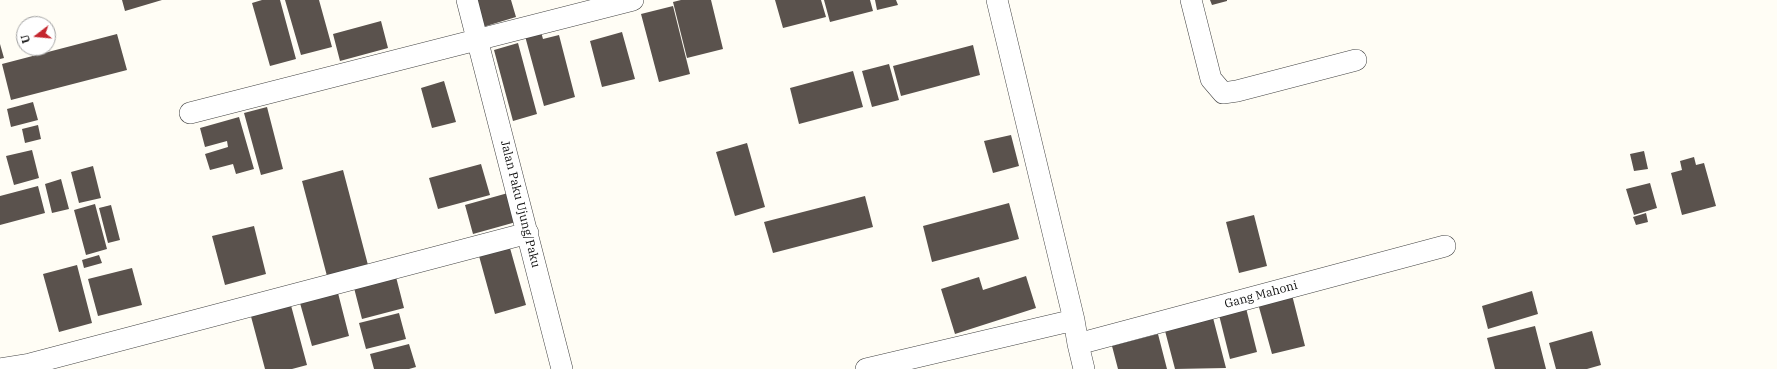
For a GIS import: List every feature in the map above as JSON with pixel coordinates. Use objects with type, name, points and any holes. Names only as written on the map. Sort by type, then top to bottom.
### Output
[{"type":"street","name":"Jalan Paku Ujung/Paku","points":[[468,0],[562,369]]},
{"type":"street","points":[[190,113],[633,0]]},
{"type":"street","points":[[997,0],[1074,320],[1084,369]]},
{"type":"street","points":[[1191,0],[1211,78],[1223,93],[1237,91],[1356,60]]},
{"type":"street","points":[[0,369],[30,364],[528,233]]},
{"type":"street","name":"Gang Mahoni","points":[[1078,344],[1445,246]]},
{"type":"street","points":[[866,369],[1074,320]]},
{"type":"building","points":[[122,0],[162,0],[125,11]]},
{"type":"building","points":[[262,0],[280,0],[296,59],[270,66],[252,3]]},
{"type":"building","points":[[285,0],[319,0],[332,47],[301,55]]},
{"type":"building","points":[[475,0],[511,0],[516,17],[483,27]]},
{"type":"building","points":[[681,0],[711,0],[723,49],[687,58],[673,2]]},
{"type":"building","points":[[775,0],[821,0],[826,17],[783,28]]},
{"type":"building","points":[[824,0],[870,0],[873,11],[830,22]]},
{"type":"building","points":[[875,0],[896,0],[898,5],[877,10]]},
{"type":"building","points":[[1210,0],[1227,0],[1227,1],[1212,5]]},
{"type":"building","points":[[673,6],[690,74],[659,82],[641,14]]},
{"type":"building","points":[[381,21],[388,48],[340,61],[333,34]]},
{"type":"building","points":[[541,32],[543,39],[559,35],[575,97],[544,106],[525,36]]},
{"type":"building","points":[[622,32],[635,79],[602,87],[590,41]]},
{"type":"building","points":[[117,34],[127,70],[11,100],[2,64],[33,56],[56,56],[56,50]]},
{"type":"building","points":[[518,43],[537,114],[513,121],[494,50]]},
{"type":"building","points":[[0,44],[4,58],[0,59]]},
{"type":"building","points":[[973,45],[980,75],[901,96],[893,66]]},
{"type":"building","points":[[889,64],[899,100],[872,107],[862,71]]},
{"type":"building","points":[[853,71],[863,107],[799,124],[790,88]]},
{"type":"building","points":[[444,81],[456,122],[432,128],[421,88]]},
{"type":"building","points":[[33,102],[38,120],[11,127],[7,109]]},
{"type":"building","points":[[267,107],[283,169],[261,175],[244,113]]},
{"type":"building","points":[[239,117],[254,169],[236,174],[233,164],[210,170],[205,154],[228,147],[227,141],[205,147],[200,128]]},
{"type":"building","points":[[38,125],[41,139],[25,143],[22,129]]},
{"type":"building","points":[[1011,135],[1019,166],[993,173],[984,141]]},
{"type":"building","points":[[747,143],[765,207],[735,216],[716,152]]},
{"type":"building","points":[[32,150],[39,178],[14,185],[6,156]]},
{"type":"building","points":[[1644,151],[1648,169],[1634,171],[1630,154]]},
{"type":"building","points":[[1694,157],[1696,165],[1704,163],[1716,206],[1682,215],[1671,173],[1682,170],[1680,161]]},
{"type":"building","points":[[481,164],[490,195],[438,209],[429,178]]},
{"type":"building","points":[[93,166],[101,198],[79,203],[71,172]]},
{"type":"building","points":[[343,170],[368,265],[327,276],[302,181]]},
{"type":"building","points":[[61,179],[69,209],[52,213],[45,184]]},
{"type":"building","points":[[1650,183],[1657,208],[1634,215],[1626,189]]},
{"type":"building","points":[[38,186],[45,213],[0,225],[0,196]]},
{"type":"building","points":[[508,193],[516,222],[473,234],[465,205]]},
{"type":"building","points":[[865,196],[873,227],[773,253],[764,222]]},
{"type":"building","points":[[1009,203],[1019,239],[932,262],[923,226]]},
{"type":"building","points":[[95,204],[107,249],[86,255],[74,210]]},
{"type":"building","points":[[111,205],[120,240],[108,243],[99,208]]},
{"type":"building","points":[[1646,213],[1648,222],[1636,225],[1633,217]]},
{"type":"building","points":[[1254,215],[1267,266],[1239,273],[1226,222]]},
{"type":"building","points":[[254,226],[266,274],[225,285],[212,236]]},
{"type":"building","points":[[510,248],[526,305],[495,314],[479,256]]},
{"type":"building","points":[[99,255],[102,263],[84,268],[82,260]]},
{"type":"building","points":[[77,265],[92,323],[59,332],[43,274]]},
{"type":"building","points":[[132,268],[142,305],[98,316],[88,279]]},
{"type":"building","points":[[395,273],[404,308],[362,319],[353,284]]},
{"type":"building","points":[[1026,276],[1036,308],[955,334],[941,289],[979,277],[983,290]]},
{"type":"building","points":[[1291,291],[1305,346],[1272,354],[1257,300]]},
{"type":"building","points":[[1532,291],[1538,314],[1488,329],[1482,306]]},
{"type":"building","points":[[338,293],[349,336],[312,346],[300,303]]},
{"type":"building","points":[[289,298],[307,365],[292,369],[265,369],[249,309]]},
{"type":"building","points":[[1245,304],[1257,352],[1230,359],[1218,311]]},
{"type":"building","points":[[399,313],[406,339],[366,349],[359,323]]},
{"type":"building","points":[[1212,314],[1226,368],[1175,369],[1164,327]]},
{"type":"building","points":[[1535,326],[1546,369],[1495,369],[1487,338]]},
{"type":"building","points":[[1592,331],[1601,365],[1587,369],[1556,369],[1549,343]]},
{"type":"building","points":[[1158,334],[1167,369],[1118,369],[1112,346]]},
{"type":"building","points":[[409,344],[416,367],[409,369],[374,369],[370,354]]}]
